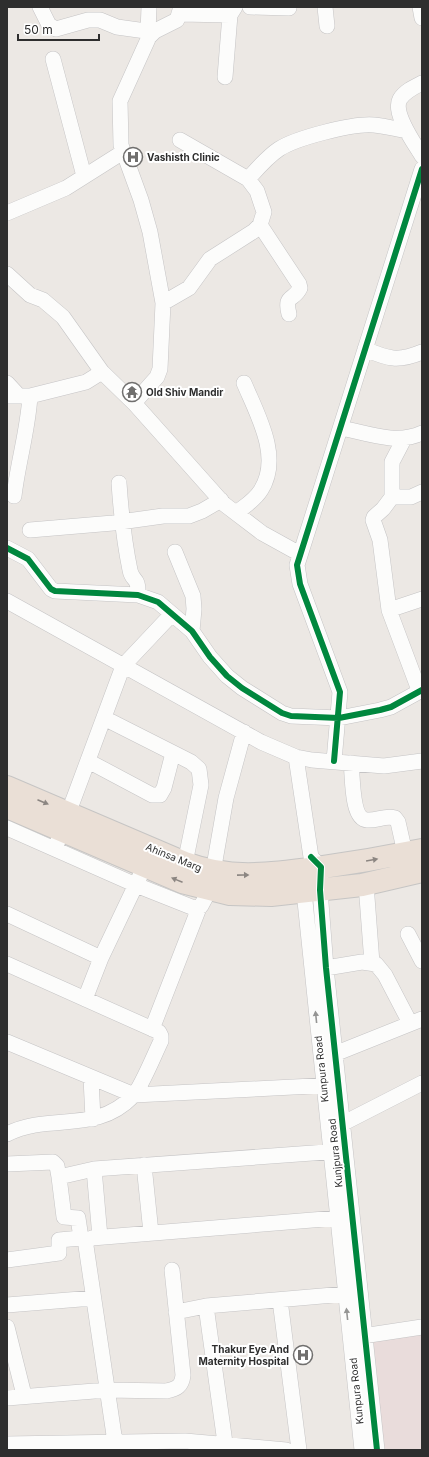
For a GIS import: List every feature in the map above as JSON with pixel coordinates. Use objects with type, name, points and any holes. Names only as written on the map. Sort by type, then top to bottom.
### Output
[{"type":"highway","name":"Ahinsa Marg","points":[[7,787],[62,831]]},
{"type":"highway","name":"Ahinsa Marg","points":[[7,807],[182,882],[212,880],[233,875],[273,874],[311,865],[372,861],[414,852]]},
{"type":"highway","name":"Ahinsa Marg","points":[[144,867],[185,863],[212,880],[230,894],[271,895],[366,884],[422,871]]},
{"type":"street","points":[[40,7],[49,25],[56,29],[94,20],[100,20],[117,27],[151,32],[173,23],[181,11],[232,11],[225,77]]},
{"type":"street","points":[[134,402],[157,377],[160,369],[163,303],[150,232],[141,200],[121,145],[120,101],[151,32],[149,7]]},
{"type":"street","points":[[250,7],[289,8]]},
{"type":"street","points":[[325,7],[327,26]]},
{"type":"street","points":[[420,7],[422,18]]},
{"type":"street","points":[[53,59],[84,176]]},
{"type":"street","points":[[422,83],[409,89],[400,99],[398,104],[398,109],[407,131],[422,156]]},
{"type":"street","points":[[248,179],[272,154],[287,144],[336,130],[362,125],[374,125],[407,131]]},
{"type":"street","points":[[163,303],[189,288],[210,259],[254,231],[260,225],[264,212],[257,191],[248,179],[180,140]]},
{"type":"street","points":[[7,213],[66,188],[123,152]]},
{"type":"street","points":[[334,761],[339,718],[340,692],[300,584],[298,565],[300,554],[422,169]]},
{"type":"street","points":[[260,225],[299,284],[300,288],[298,292],[289,298],[287,302],[289,314]]},
{"type":"street","points":[[7,274],[30,296],[43,300],[63,316],[102,372],[134,402],[221,500],[262,533],[300,554]]},
{"type":"street","points":[[366,349],[392,359],[410,358],[422,352]]},
{"type":"street","points":[[19,396],[86,382],[102,372]]},
{"type":"street","points":[[7,383],[19,396],[28,418],[14,496]]},
{"type":"street","points":[[236,513],[254,499],[262,489],[269,460],[267,439],[244,383]]},
{"type":"street","points":[[341,428],[404,439],[422,433]]},
{"type":"street","points":[[7,548],[28,559],[51,589],[55,591],[138,595],[158,602],[192,631],[210,657],[227,676],[242,688],[282,713],[301,717],[339,718],[391,707],[420,690],[389,610],[380,540],[373,520],[392,497],[392,462],[404,439]]},
{"type":"street","points":[[119,483],[122,523],[130,571],[139,584],[138,595]]},
{"type":"street","points":[[392,497],[411,498],[422,492]]},
{"type":"street","points":[[30,530],[122,523],[163,516],[193,516],[221,500]]},
{"type":"street","points":[[175,552],[193,596],[194,609],[192,631]]},
{"type":"street","points":[[389,610],[422,599]]},
{"type":"street","points":[[7,601],[244,732],[296,757],[384,766],[421,765]]},
{"type":"street","points":[[62,831],[123,666],[172,614]]},
{"type":"street","points":[[104,718],[191,762],[199,769],[201,776],[194,825],[185,863]]},
{"type":"street","points":[[152,1029],[199,908],[212,880],[226,798],[244,732]]},
{"type":"street","points":[[88,761],[152,794],[160,794],[164,788],[173,753]]},
{"type":"street","name":"Kunpura Road","points":[[296,757],[311,865],[321,1060],[331,1086],[328,1131],[337,1218],[345,1294],[357,1337],[362,1450]]},
{"type":"street","points":[[351,763],[358,815],[363,820],[389,816],[395,818],[414,852]]},
{"type":"street","points":[[7,828],[62,831],[144,867],[194,908],[199,908]]},
{"type":"street","points":[[85,999],[101,958],[144,867]]},
{"type":"street","points":[[366,884],[372,962]]},
{"type":"street","name":"Kunjpura Road","points":[[312,890],[326,968],[335,1053],[331,1086],[342,1124],[345,1150],[357,1337],[377,1450]]},
{"type":"street","points":[[7,914],[101,958]]},
{"type":"street","points":[[408,934],[422,961]]},
{"type":"street","points":[[321,1060],[416,1021],[379,966],[372,962],[362,962],[326,968]]},
{"type":"street","points":[[7,964],[159,1032],[162,1036],[161,1041],[134,1095],[110,1114],[92,1119],[29,1126],[7,1134]]},
{"type":"street","points":[[7,1042],[134,1095],[331,1086]]},
{"type":"street","points":[[91,1078],[92,1119]]},
{"type":"street","points":[[328,1131],[422,1083]]},
{"type":"street","points":[[59,1177],[94,1169],[345,1150]]},
{"type":"street","points":[[7,1164],[53,1162],[57,1166],[64,1217],[78,1218],[90,1239]]},
{"type":"street","points":[[144,1165],[151,1233]]},
{"type":"street","points":[[94,1169],[90,1239],[86,1246],[115,1446]]},
{"type":"street","points":[[7,1260],[59,1253],[59,1240],[90,1239],[337,1218]]},
{"type":"street","points":[[7,1398],[24,1395],[107,1390],[166,1391],[175,1389],[182,1383],[184,1375],[172,1270]]},
{"type":"street","points":[[176,1312],[206,1306],[345,1294]]},
{"type":"street","points":[[7,1305],[93,1298]]},
{"type":"street","points":[[280,1300],[299,1450]]},
{"type":"street","points":[[206,1306],[226,1447]]},
{"type":"street","points":[[7,1327],[24,1395]]},
{"type":"street","points":[[357,1337],[422,1327]]},
{"type":"street","points":[[7,1444],[115,1446],[184,1445],[286,1450]]},
{"type":"shaded area","points":[[422,1331],[422,1450],[383,1450],[373,1338]]},
{"type":"cycle path","points":[[334,761],[340,692],[300,584],[297,565],[422,169]]},
{"type":"cycle path","points":[[7,548],[28,559],[51,589],[55,591],[138,595],[158,602],[192,631],[210,657],[227,676],[242,688],[282,713],[291,716],[339,718],[391,707],[422,690]]},
{"type":"cycle path","points":[[311,857],[321,867],[320,890],[326,968],[377,1450]]},
{"type":"place","name":"Vashisth Clinic","points":[[133,157]]},
{"type":"place","name":"Old Shiv Mandir","points":[[132,392]]},
{"type":"place","name":"Thakur Eye And Maternity Hospital","points":[[303,1355]]}]
